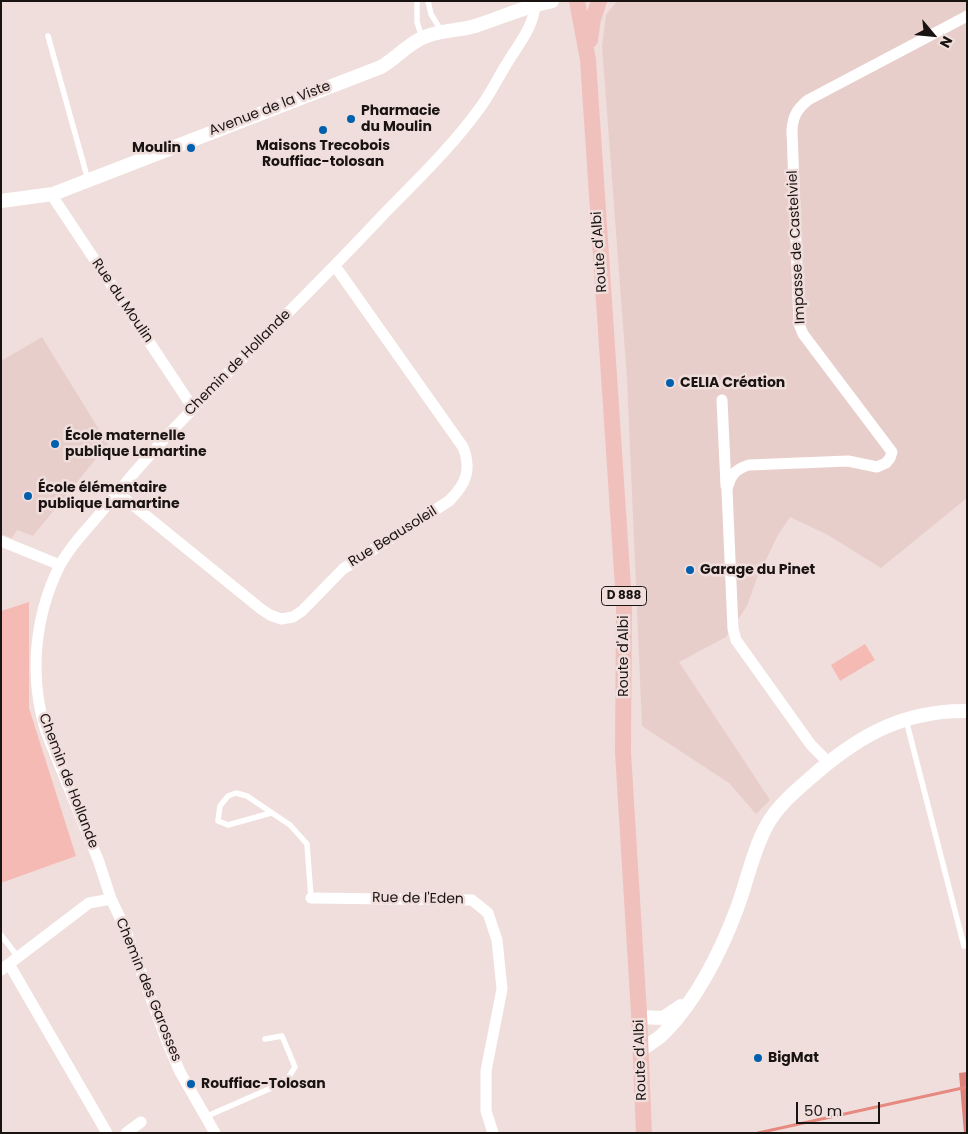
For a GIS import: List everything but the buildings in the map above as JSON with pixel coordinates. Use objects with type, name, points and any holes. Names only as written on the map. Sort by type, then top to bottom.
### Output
[{"type":"main road","name":"Route d'Albi","points":[[578,1],[588,60],[624,602],[623,752],[641,1050],[644,1133]]},
{"type":"main road","name":"Route d'Albi","points":[[588,60],[593,19],[599,1]]},
{"type":"street","name":"Avenue de la Viste","points":[[1,201],[53,194],[381,67],[422,38],[474,26],[535,3],[552,1]]},
{"type":"street","name":"Chemin de Hollande","points":[[111,899],[99,862],[59,766],[40,712],[36,675],[39,628],[52,583],[60,565],[72,547],[138,467],[193,408],[336,266],[449,146],[482,105],[531,23],[535,12],[535,3]]},
{"type":"street","name":"Impasse de Castelviel","points":[[727,490],[729,481],[734,473],[740,468],[749,465],[848,461],[878,467],[886,463],[890,458],[892,452],[804,334],[799,324],[793,118],[798,108],[808,100],[967,16]]},
{"type":"street","name":"Rue du Moulin","points":[[53,194],[55,200],[193,408]]},
{"type":"street","name":"Rue Beausoleil","points":[[117,492],[262,609],[270,615],[281,619],[293,617],[302,611],[343,568],[449,502],[457,494],[464,484],[467,471],[468,460],[463,447],[336,266]]},
{"type":"street","points":[[722,400],[733,629],[736,640],[811,745],[828,762]]},
{"type":"street","points":[[1,541],[60,565]]},
{"type":"street","points":[[641,1050],[664,1033],[693,996],[714,960],[736,912],[767,825],[791,795],[828,762],[866,736],[886,726],[906,718],[931,712],[967,711]]},
{"type":"street","name":"Rue de l'Eden","points":[[311,898],[472,900],[488,913],[497,940],[502,989],[486,1071],[486,1110],[493,1133]]},
{"type":"street","points":[[107,1133],[9,964],[89,903],[111,899]]},
{"type":"street","name":"Chemin des Garosses","points":[[111,899],[124,926],[180,1072],[215,1133]]},
{"type":"street","points":[[639,1017],[663,1018],[693,996]]},
{"type":"street","points":[[126,1133],[141,1122]]},
{"type":"lane","points":[[417,1],[417,22],[422,38]]},
{"type":"lane","points":[[428,1],[431,14],[442,32]]},
{"type":"lane","points":[[48,36],[88,180]]},
{"type":"lane","points":[[906,718],[964,946]]},
{"type":"lane","name":"Rue de l'Eden","points":[[271,813],[228,825],[218,821],[220,806],[228,796],[236,793],[247,796],[290,825],[307,844],[311,898]]},
{"type":"lane","points":[[1,935],[9,964]]},
{"type":"lane","points":[[205,1116],[269,1089],[288,1078],[295,1066],[282,1036],[265,1039]]},
{"type":"shaded area","points":[[617,1],[967,1],[967,498],[881,568],[828,535],[790,517],[778,535],[757,578],[747,606],[726,637],[679,662],[770,800],[756,814],[729,783],[642,726],[627,379],[602,46],[606,15]]},
{"type":"shaded area","points":[[42,337],[108,444],[33,536],[17,530],[12,538],[1,534],[1,361]]},
{"type":"shaded area","points":[[29,602],[29,708],[76,856],[1,883],[1,611]]},
{"type":"shaded area","points":[[865,644],[875,660],[840,681],[831,665]]},
{"type":"shaded area","points":[[967,1072],[967,1133],[964,1133],[959,1073]]},
{"type":"waterway","points":[[758,1133],[967,1087]]},
{"type":"place","name":"Pharmacie du Moulin","points":[[351,119]]},
{"type":"place","name":"Maisons Trecobois Rouffiac-tolosan","points":[[323,130]]},
{"type":"place","name":"Moulin","points":[[191,148]]},
{"type":"place","name":"CELIA Création","points":[[670,383]]},
{"type":"place","name":"École maternelle publique Lamartine","points":[[55,444]]},
{"type":"place","name":"École élémentaire publique Lamartine","points":[[28,496]]},
{"type":"place","name":"Garage du Pinet","points":[[690,570]]},
{"type":"place","name":"BigMat","points":[[758,1058]]},
{"type":"place","name":"Rouffiac-Tolosan","points":[[191,1084]]}]
